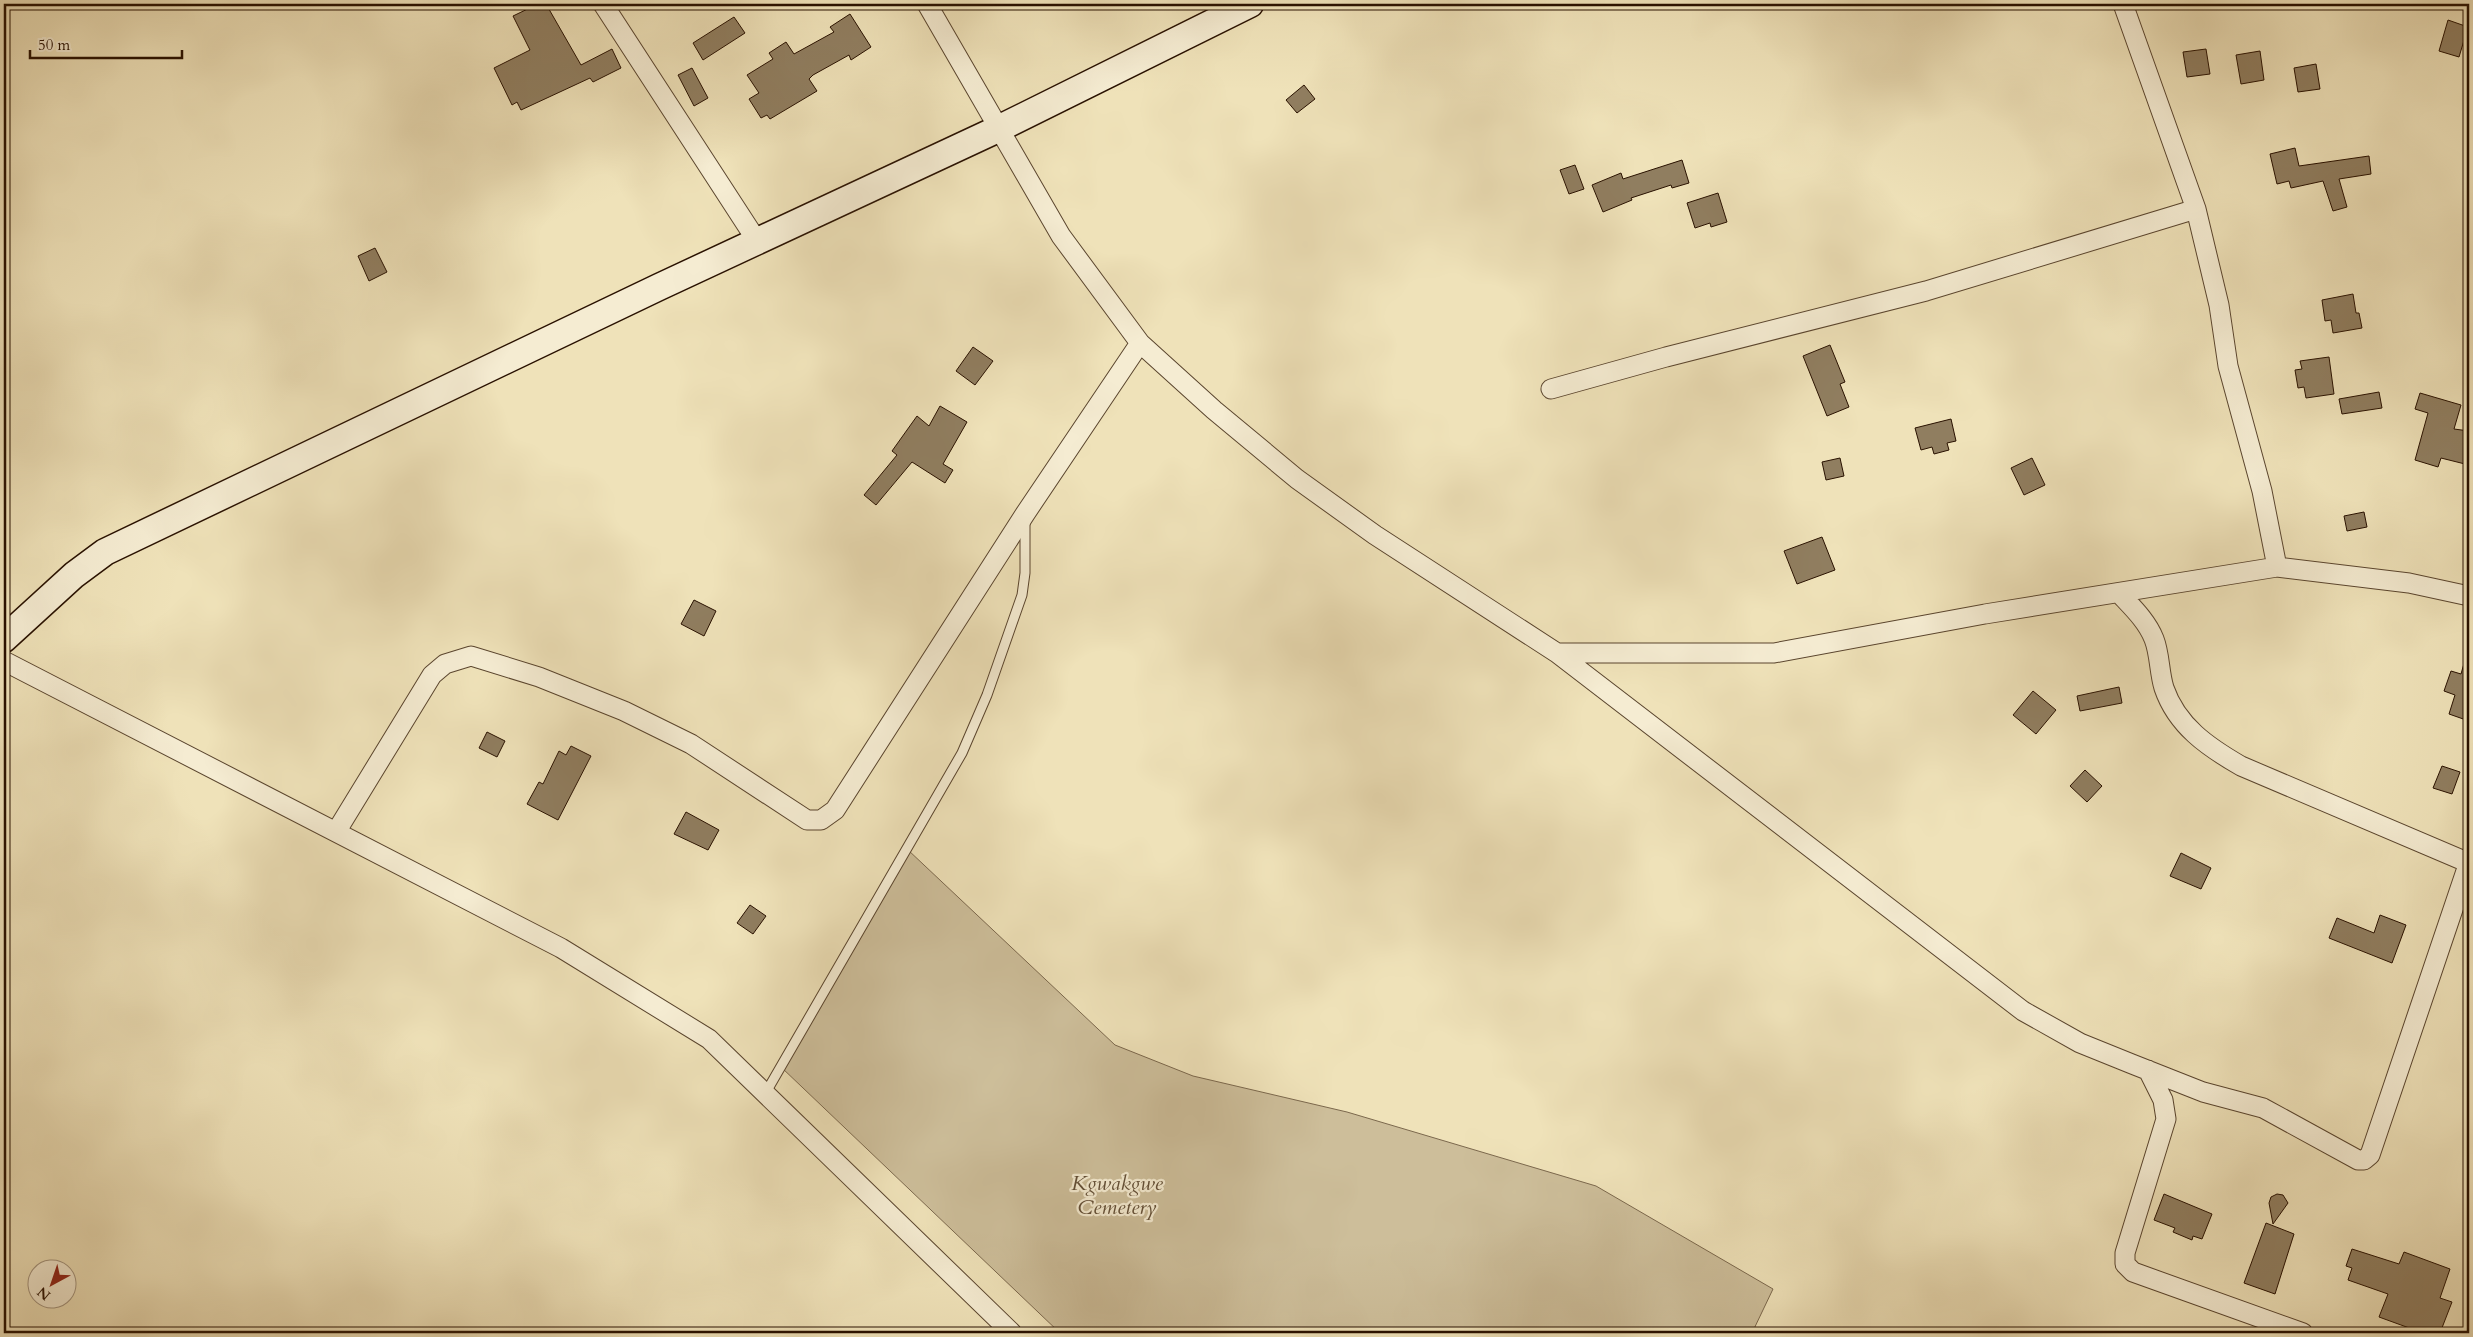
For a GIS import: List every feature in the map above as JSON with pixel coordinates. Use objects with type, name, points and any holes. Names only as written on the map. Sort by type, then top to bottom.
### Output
[{"type":"street","points":[[604,4],[757,241]]},
{"type":"street","points":[[927,4],[1061,236],[1140,343],[1214,410],[1297,479],[1375,534],[1557,653],[2023,1011],[2080,1042],[2148,1070],[2203,1092],[2263,1108],[2358,1160],[2364,1160],[2370,1155],[2469,862],[2241,766],[2212,749],[2192,732],[2177,714],[2164,688],[2154,639],[2139,614],[2119,593]]},
{"type":"street","points":[[4,639],[74,575],[105,552],[757,241],[998,129],[1250,4]]},
{"type":"street","points":[[2123,4],[2196,209],[2219,305],[2228,366],[2262,491],[2277,567]]},
{"type":"street","points":[[1551,389],[1666,356],[1926,291],[2196,209]]},
{"type":"street","points":[[336,832],[432,675],[445,664],[471,656],[539,677],[624,711],[691,744],[794,814],[807,820],[821,820],[835,810],[1025,514],[1140,343]]},
{"type":"street","points":[[1557,653],[1774,653],[1985,614],[2277,567],[2409,583],[2469,596]]},
{"type":"street","points":[[4,661],[569,953],[709,1039],[1012,1333]]},
{"type":"street","points":[[2148,1070],[2164,1100],[2166,1119],[2125,1253],[2124,1264],[2133,1272],[2303,1333]]},
{"type":"lane","points":[[766,1094],[962,753],[987,695],[1022,595],[1025,573],[1025,514]]},
{"type":"green space","name":"Kgwakgwe Cemetery","points":[[907,849],[1115,1045],[1193,1076],[1347,1112],[1596,1186],[1773,1289],[1752,1333],[1060,1333],[781,1067]]},
{"type":"building","points":[[538,4],[546,4],[581,65],[612,49],[621,68],[593,82],[590,78],[521,110],[517,102],[512,105],[494,68],[530,50],[513,16]]},
{"type":"building","points":[[850,14],[871,47],[851,60],[849,55],[813,75],[809,79],[817,91],[770,119],[767,115],[761,118],[749,99],[759,93],[747,75],[773,59],[769,53],[786,42],[794,54],[834,32],[830,27]]},
{"type":"building","points":[[734,17],[745,33],[703,60],[693,43]]},
{"type":"building","points":[[2448,20],[2468,27],[2459,57],[2439,51]]},
{"type":"building","points":[[2206,49],[2210,74],[2187,77],[2183,52]]},
{"type":"building","points":[[2260,51],[2264,80],[2241,84],[2236,55]]},
{"type":"building","points":[[2316,64],[2320,89],[2298,92],[2294,68]]},
{"type":"building","points":[[692,68],[708,98],[694,106],[678,75]]},
{"type":"building","points":[[1304,85],[1315,99],[1297,113],[1286,100]]},
{"type":"building","points":[[2295,148],[2299,166],[2369,156],[2371,174],[2339,179],[2347,207],[2333,211],[2323,181],[2291,188],[2289,181],[2277,184],[2270,154]]},
{"type":"building","points":[[1682,160],[1689,183],[1672,188],[1671,185],[1631,198],[1632,200],[1603,212],[1592,185],[1621,173],[1623,179]]},
{"type":"building","points":[[1575,165],[1584,189],[1569,194],[1560,170]]},
{"type":"building","points":[[1718,193],[1727,222],[1711,227],[1710,223],[1695,228],[1687,203]]},
{"type":"building","points":[[375,248],[387,272],[369,281],[358,256]]},
{"type":"building","points":[[2353,294],[2356,313],[2359,313],[2362,328],[2333,333],[2331,320],[2325,321],[2322,300]]},
{"type":"building","points":[[1830,345],[1845,382],[1840,384],[1849,407],[1827,416],[1803,356]]},
{"type":"building","points":[[973,347],[993,361],[975,385],[956,371]]},
{"type":"building","points":[[2329,357],[2334,394],[2306,398],[2304,387],[2298,388],[2295,370],[2302,369],[2300,361]]},
{"type":"building","points":[[2379,392],[2382,408],[2342,414],[2339,399]]},
{"type":"building","points":[[2420,393],[2461,405],[2454,429],[2469,431],[2469,465],[2441,458],[2438,467],[2415,460],[2428,413],[2415,409]]},
{"type":"building","points":[[940,406],[967,422],[943,464],[953,470],[945,483],[912,462],[876,505],[864,495],[897,455],[892,451],[917,416],[929,426]]},
{"type":"building","points":[[1951,419],[1956,441],[1947,443],[1949,450],[1934,454],[1932,447],[1921,450],[1915,428]]},
{"type":"building","points":[[1840,458],[1844,476],[1826,480],[1822,462]]},
{"type":"building","points":[[2032,458],[2045,485],[2024,495],[2011,468]]},
{"type":"building","points":[[2364,512],[2367,527],[2347,531],[2344,516]]},
{"type":"building","points":[[1822,537],[1835,570],[1797,584],[1784,551]]},
{"type":"building","points":[[694,600],[716,611],[704,636],[681,624]]},
{"type":"building","points":[[2465,660],[2469,661],[2469,721],[2449,714],[2455,695],[2444,691],[2451,671],[2461,674]]},
{"type":"building","points":[[2119,687],[2122,703],[2080,711],[2077,696]]},
{"type":"building","points":[[2033,691],[2056,710],[2036,734],[2013,715]]},
{"type":"building","points":[[487,732],[505,741],[497,757],[479,748]]},
{"type":"building","points":[[571,746],[591,756],[558,820],[527,804],[539,782],[543,784],[559,751],[566,755]]},
{"type":"building","points":[[2442,766],[2460,772],[2452,794],[2433,788]]},
{"type":"building","points":[[2085,770],[2102,786],[2087,802],[2070,786]]},
{"type":"building","points":[[686,812],[719,830],[708,850],[674,834]]},
{"type":"building","points":[[2181,853],[2211,868],[2201,889],[2170,876]]},
{"type":"building","points":[[750,905],[766,916],[753,934],[737,923]]},
{"type":"building","points":[[2380,915],[2406,925],[2392,963],[2329,938],[2337,918],[2374,933]]},
{"type":"building","points":[[2164,1194],[2212,1214],[2202,1239],[2193,1236],[2192,1240],[2173,1232],[2175,1228],[2154,1220]]},
{"type":"building","points":[[2277,1194],[2283,1195],[2288,1203],[2273,1224],[2269,1203],[2271,1197]]},
{"type":"building","points":[[2266,1223],[2294,1234],[2275,1294],[2244,1283]]},
{"type":"building","points":[[2352,1249],[2399,1264],[2404,1252],[2450,1269],[2440,1298],[2452,1302],[2440,1333],[2423,1333],[2379,1317],[2388,1294],[2348,1280],[2352,1268],[2346,1266]]}]
